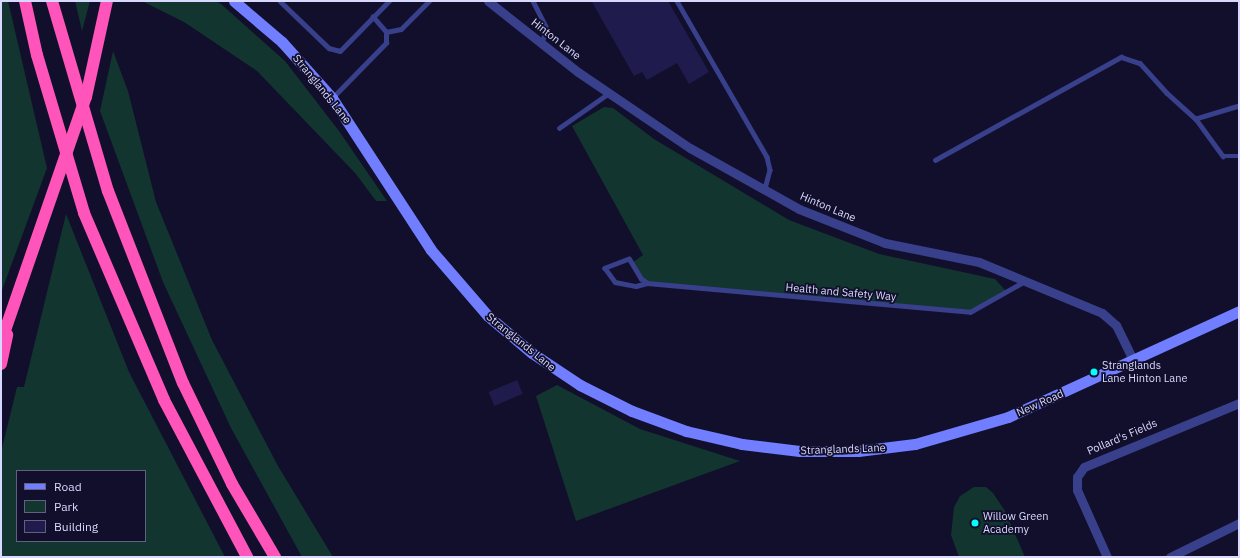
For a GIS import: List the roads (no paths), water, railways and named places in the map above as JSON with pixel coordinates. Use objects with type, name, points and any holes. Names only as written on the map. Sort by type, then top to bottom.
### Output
[{"type":"highway","points":[[25,1],[37,55],[84,213],[164,400],[247,557]]},
{"type":"highway","points":[[52,1],[108,191],[183,383],[232,484],[275,557]]},
{"type":"highway","points":[[1,342],[47,214],[86,98],[107,1]]},
{"type":"highway","points":[[1,364],[11,316]]},
{"type":"main road","name":"Stranglands Lane","points":[[234,1],[282,42],[332,98],[449,273],[509,335],[580,385],[632,411],[672,426],[714,438],[771,448],[858,451],[943,437]]},
{"type":"main road","points":[[1133,360],[1239,311]]},
{"type":"main road","name":"New Road","points":[[943,437],[1008,417],[1133,360]]},
{"type":"street","name":"Hinton Lane","points":[[488,1],[609,93],[690,148],[800,209],[885,243],[979,262],[1026,280],[1110,318],[1133,360]]},
{"type":"street","name":"Pollard's Fields","points":[[1107,557],[1077,490],[1077,477],[1084,466],[1239,403]]},
{"type":"street","points":[[1170,557],[1239,523]]},
{"type":"lane","points":[[280,1],[334,51],[343,49],[389,1]]},
{"type":"lane","points":[[386,32],[401,29],[429,1]]},
{"type":"lane","points":[[533,1],[547,29],[542,43]]},
{"type":"lane","points":[[677,1],[766,157],[770,170],[765,189]]},
{"type":"lane","points":[[332,98],[386,43],[386,32],[373,18]]},
{"type":"lane","points":[[935,160],[1121,57],[1140,63],[1167,93],[1196,119],[1223,156],[1239,156]]},
{"type":"lane","points":[[559,128],[609,93]]},
{"type":"lane","points":[[1196,119],[1239,106]]},
{"type":"lane","name":"Health and Safety Way","points":[[647,283],[641,279],[629,259],[605,268],[619,284],[636,286],[647,283],[970,312],[1026,280]]},
{"type":"place","name":"Stranglands Lane Hinton Lane","points":[[1094,372]]},
{"type":"place","name":"Willow Green Academy","points":[[975,523]]}]
